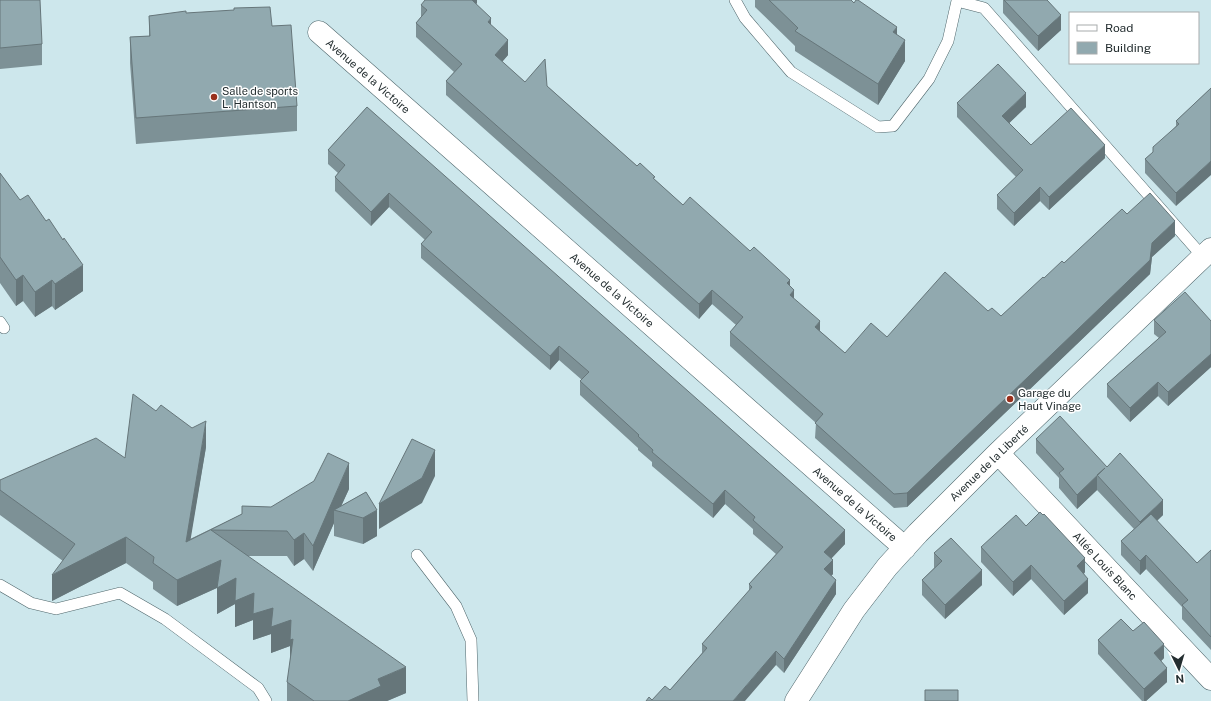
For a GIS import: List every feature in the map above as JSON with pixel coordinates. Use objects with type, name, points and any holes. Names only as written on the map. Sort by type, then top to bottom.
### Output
[{"type":"street","name":"Avenue de la Victoire","points":[[319,32],[905,548]]},
{"type":"street","name":"Avenue de la Liberté","points":[[796,701],[854,610],[905,548],[998,453],[1207,253]]},
{"type":"street","name":"Allée Louis Blanc","points":[[998,453],[1211,679]]},
{"type":"lane","points":[[736,0],[745,18],[791,72],[878,127],[893,126],[930,79],[948,41],[958,1],[984,8],[1207,253]]},
{"type":"lane","points":[[416,555],[456,606],[471,640],[473,701]]},
{"type":"lane","points":[[0,585],[31,603],[56,608],[120,593],[165,619],[258,688],[266,701]]},
{"type":"building","points":[[0,0],[40,0],[42,44],[0,48]]},
{"type":"building","points":[[425,0],[472,0],[491,18],[488,22],[508,40],[495,55],[525,82],[545,59],[547,86],[637,166],[640,163],[655,177],[653,178],[683,205],[690,197],[750,251],[754,247],[790,280],[787,283],[794,290],[790,295],[820,321],[815,327],[845,353],[871,323],[887,337],[945,272],[988,311],[992,308],[1001,316],[1062,261],[1064,263],[1122,209],[1127,214],[1150,193],[1175,221],[1152,243],[1150,260],[907,493],[894,494],[815,423],[823,414],[730,332],[743,317],[712,290],[699,304],[446,81],[462,64],[416,23],[427,10],[421,5]]},
{"type":"building","points":[[769,0],[851,0],[854,3],[858,0],[897,27],[893,32],[905,40],[878,84],[795,31],[798,28]]},
{"type":"building","points":[[1004,0],[1047,0],[1061,15],[1038,36]]},
{"type":"building","name":"Salle de sports L. Hantson","points":[[270,7],[272,26],[291,25],[297,106],[136,118],[130,37],[150,36],[149,16],[186,11],[186,13],[234,10],[234,8]]},
{"type":"building","points":[[998,64],[1026,93],[1002,116],[1031,145],[1071,108],[1105,145],[1049,197],[1040,187],[1014,213],[997,195],[1023,170],[957,103]]},
{"type":"building","points":[[1211,88],[1211,161],[1176,193],[1145,159],[1153,152],[1153,147],[1179,124],[1176,121]]},
{"type":"building","points":[[367,107],[845,530],[824,552],[833,560],[824,569],[836,580],[784,659],[776,651],[733,701],[646,701],[649,697],[652,700],[665,686],[670,690],[707,648],[702,644],[752,587],[749,584],[783,547],[753,520],[755,517],[725,490],[713,504],[652,452],[653,450],[638,436],[639,435],[580,381],[589,372],[559,346],[550,356],[421,244],[432,232],[389,193],[371,212],[335,177],[345,165],[328,150]]},
{"type":"building","points":[[0,173],[20,200],[28,195],[46,221],[49,219],[63,240],[64,238],[83,265],[55,284],[52,280],[35,292],[23,275],[16,280],[0,257]]},
{"type":"building","points":[[1185,292],[1211,321],[1211,354],[1168,392],[1158,382],[1130,408],[1107,384],[1166,332],[1154,320]]},
{"type":"building","points":[[133,394],[156,411],[161,405],[192,428],[206,421],[186,542],[242,514],[242,506],[271,507],[314,481],[328,453],[349,463],[313,546],[304,533],[294,540],[287,531],[211,530],[406,667],[378,679],[381,686],[348,701],[314,701],[287,682],[293,639],[290,640],[291,620],[271,627],[273,608],[253,614],[254,593],[235,601],[236,578],[217,588],[221,560],[177,580],[153,563],[154,557],[126,537],[52,575],[75,544],[0,490],[0,480],[96,438],[125,458]]},
{"type":"building","points":[[1060,416],[1107,467],[1120,453],[1163,500],[1140,522],[1097,475],[1077,495],[1059,473],[1064,469],[1036,439]]},
{"type":"building","points":[[412,439],[435,450],[422,478],[379,504]]},
{"type":"building","points":[[366,492],[377,510],[363,518],[334,510]]},
{"type":"building","points":[[1040,512],[1043,515],[1044,514],[1085,558],[1077,566],[1088,579],[1064,601],[1031,565],[1013,582],[981,547],[1016,515],[1026,526]]},
{"type":"building","points":[[1151,514],[1197,563],[1211,550],[1211,637],[1182,605],[1188,600],[1146,555],[1140,561],[1121,541]]},
{"type":"building","points":[[951,538],[982,570],[945,605],[922,580],[942,561],[934,553]]},
{"type":"building","points":[[1121,619],[1133,631],[1144,622],[1164,644],[1154,653],[1167,668],[1144,689],[1098,640]]},
{"type":"building","points":[[925,690],[958,690],[958,701],[925,701]]},
{"type":"place","name":"Salle de sports L. Hantson","points":[[214,97]]},
{"type":"place","name":"Garage du Haut Vinage","points":[[1010,399]]}]
